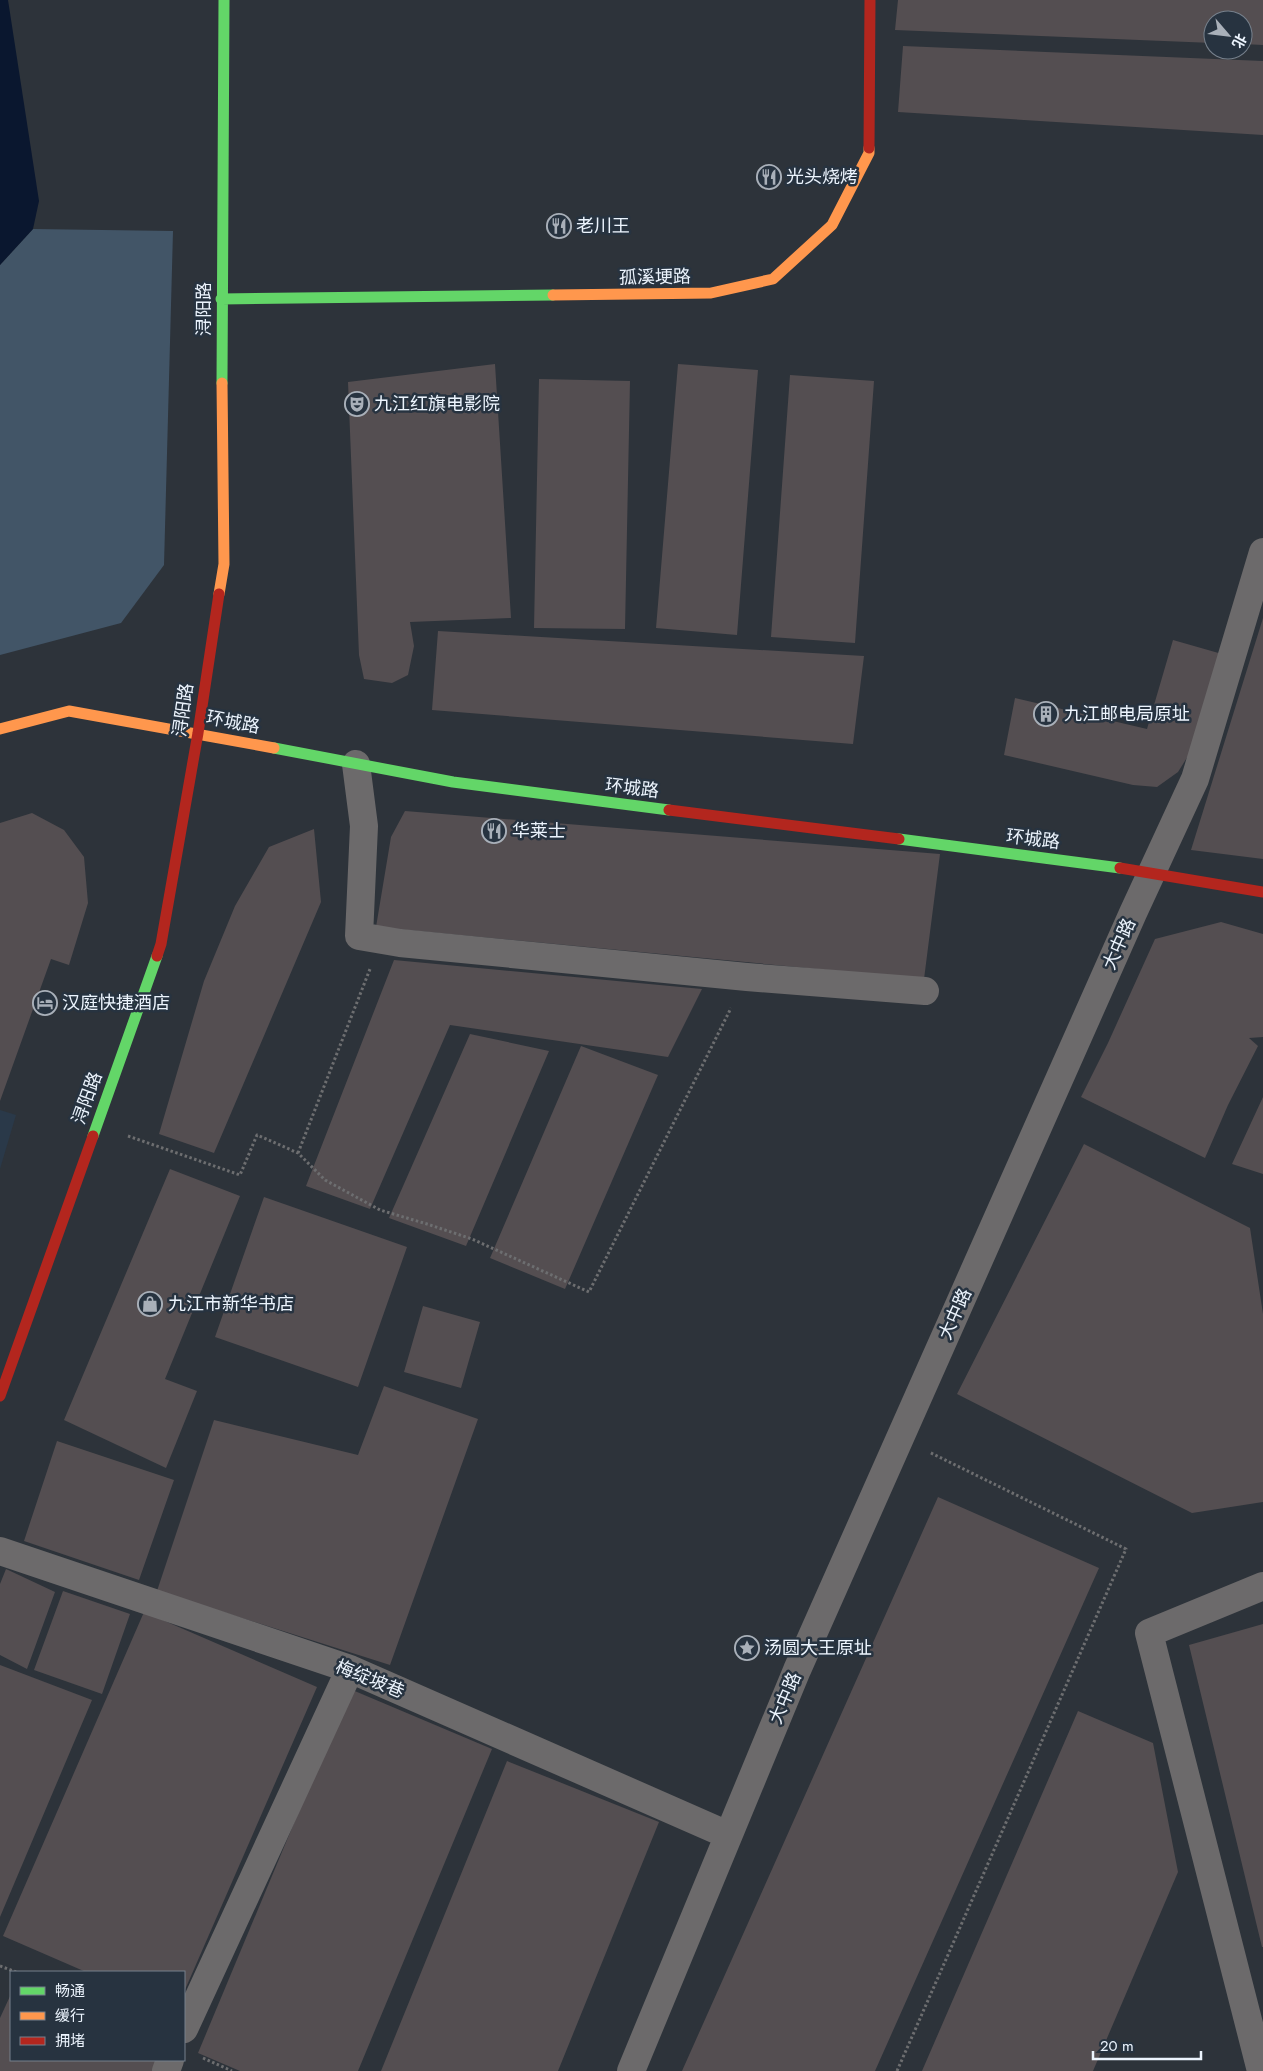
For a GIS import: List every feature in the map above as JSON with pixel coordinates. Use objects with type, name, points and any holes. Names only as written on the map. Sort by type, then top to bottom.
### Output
[{"type":"street","name":"浔阳路","points":[[0,1396],[161,944],[198,733],[224,564],[221,299],[224,0]]},
{"type":"street","name":"孤溪埂路","points":[[221,299],[711,294],[773,278],[832,225],[868,153],[870,0]]},
{"type":"street","name":"大中路","points":[[630,2071],[797,1670],[1195,779],[1263,552]]},
{"type":"street","name":"环城路","points":[[0,729],[69,711],[198,733],[453,782],[1152,873],[1263,892]]},
{"type":"street","points":[[356,764],[364,826],[359,936],[410,944],[747,977],[925,991]]},
{"type":"street","name":"梅绽坡巷","points":[[0,1551],[350,1669],[728,1835]]},
{"type":"street","points":[[1261,2071],[1149,1633],[1263,1586]]},
{"type":"street","points":[[185,2027],[350,1669]]},
{"type":"path","points":[[298,1153],[382,940]]},
{"type":"path","points":[[96,1125],[240,1175],[257,1135],[298,1153],[325,1180],[380,1210],[472,1239],[590,1292],[747,977]]},
{"type":"path","points":[[897,2071],[1126,1549],[900,1438]]},
{"type":"path","points":[[0,1966],[13,1971]]},
{"type":"path","points":[[200,2057],[232,2071]]},
{"type":"shaded area","points":[[0,0],[8,0],[39,201],[33,229],[0,265]]},
{"type":"shaded area","points":[[33,229],[173,231],[164,565],[121,623],[0,655],[0,265]]},
{"type":"shaded area","points":[[0,1110],[16,1115],[0,1169]]},
{"type":"building","points":[[898,0],[1263,0],[1263,45],[1253,44],[1253,10],[1203,10],[1203,43],[895,30]]},
{"type":"building","points":[[903,46],[1263,61],[1263,135],[898,112]]},
{"type":"building","points":[[495,364],[511,618],[410,622],[414,646],[408,675],[392,683],[364,679],[359,655],[348,382]]},
{"type":"building","points":[[678,364],[758,370],[737,635],[656,628]]},
{"type":"building","points":[[790,375],[874,381],[855,643],[771,637]]},
{"type":"building","points":[[539,379],[630,381],[625,629],[534,628]]},
{"type":"building","points":[[1263,618],[1263,859],[1191,850]]},
{"type":"building","points":[[438,631],[864,656],[853,744],[432,710]]},
{"type":"building","name":"九江邮电局原址","points":[[1173,640],[1222,654],[1193,748],[1178,772],[1157,787],[1133,785],[1004,755],[1015,698],[1147,729]]},
{"type":"building","points":[[405,811],[940,854],[924,979],[376,927],[391,837]]},
{"type":"building","points":[[32,813],[64,830],[84,857],[88,903],[69,965],[51,959],[0,1101],[0,823]]},
{"type":"building","points":[[314,829],[321,902],[214,1153],[159,1134],[204,981],[235,906],[269,847]]},
{"type":"building","points":[[1221,922],[1263,934],[1263,1037],[1249,1038],[1258,1046],[1228,1105],[1205,1158],[1081,1097],[1108,1043],[1155,939]]},
{"type":"building","points":[[394,960],[702,989],[668,1057],[450,1025],[370,1209],[306,1186]]},
{"type":"building","points":[[470,1034],[549,1051],[466,1246],[389,1218]]},
{"type":"building","points":[[581,1046],[658,1075],[565,1289],[490,1258]]},
{"type":"building","points":[[1263,1097],[1263,1174],[1232,1164]]},
{"type":"building","points":[[1084,1144],[1250,1228],[1263,1314],[1263,1502],[1192,1513],[957,1394]]},
{"type":"building","points":[[170,1169],[240,1196],[165,1379],[197,1391],[166,1468],[64,1420]]},
{"type":"building","points":[[264,1197],[407,1247],[358,1387],[215,1337]]},
{"type":"building","points":[[423,1306],[480,1322],[461,1388],[404,1372]]},
{"type":"building","points":[[384,1386],[478,1419],[390,1665],[157,1591],[214,1420],[358,1455]]},
{"type":"building","points":[[57,1441],[174,1480],[139,1580],[24,1541]]},
{"type":"building","points":[[938,1497],[1099,1568],[875,2071],[682,2071]]},
{"type":"building","points":[[6,1569],[55,1592],[27,1669],[0,1655],[0,1584]]},
{"type":"building","points":[[63,1591],[130,1614],[102,1694],[34,1670]]},
{"type":"building","points":[[144,1612],[317,1687],[185,1990],[185,1971],[84,1971],[3,1936]]},
{"type":"building","points":[[1263,1624],[1263,1947],[1262,1947],[1189,1645]]},
{"type":"building","points":[[0,1665],[92,1700],[0,1917]]},
{"type":"building","points":[[350,1689],[492,1749],[358,2071],[240,2071],[198,2053]]},
{"type":"building","points":[[1078,1711],[1153,1743],[1178,1872],[1093,2071],[922,2071]]},
{"type":"building","points":[[507,1761],[659,1822],[558,2071],[381,2071]]},
{"type":"building","points":[[10,1996],[10,2061],[161,2061],[156,2071],[0,2071],[0,2018]]},
{"type":"traffic: fast","points":[[222,383],[224,0]]},
{"type":"traffic: fast","points":[[221,299],[553,295]]},
{"type":"traffic: fast","points":[[274,748],[453,782],[669,810]]},
{"type":"traffic: fast","points":[[899,839],[1120,868]]},
{"type":"traffic: fast","points":[[93,1136],[157,956]]},
{"type":"traffic: slow","points":[[553,295],[711,293],[773,279],[832,225],[869,153],[869,148]]},
{"type":"traffic: slow","points":[[219,594],[224,564],[222,383]]},
{"type":"traffic: slow","points":[[0,729],[69,711],[274,748]]},
{"type":"traffic: jam","points":[[869,148],[870,0]]},
{"type":"traffic: jam","points":[[157,956],[161,944],[198,733],[219,594]]},
{"type":"traffic: jam","points":[[669,810],[899,839]]},
{"type":"traffic: jam","points":[[1120,868],[1263,892]]},
{"type":"traffic: jam","points":[[0,1396],[93,1136]]},
{"type":"place","name":"光头烧烤","points":[[769,177]]},
{"type":"place","name":"老川王","points":[[559,226]]},
{"type":"place","name":"九江红旗电影院","points":[[357,404]]},
{"type":"place","name":"九江邮电局原址","points":[[1046,714]]},
{"type":"place","name":"华莱士","points":[[494,831]]},
{"type":"place","name":"汉庭快捷酒店","points":[[45,1003]]},
{"type":"place","name":"九江市新华书店","points":[[150,1304]]},
{"type":"place","name":"汤圆大王原址","points":[[747,1648]]}]
